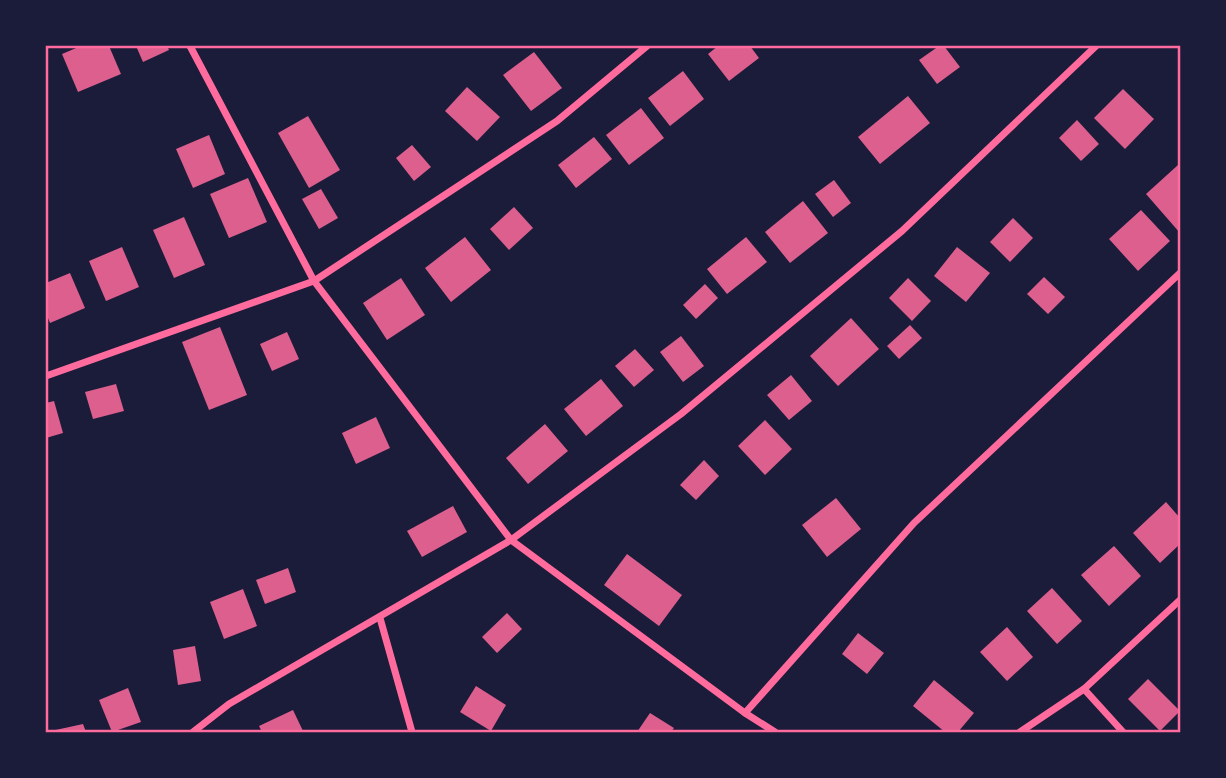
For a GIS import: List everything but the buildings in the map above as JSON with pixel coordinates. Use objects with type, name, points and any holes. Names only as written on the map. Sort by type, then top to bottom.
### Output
[{"type":"street","points":[[190,46],[314,281],[510,540],[775,733]]},
{"type":"street","points":[[46,376],[314,281],[557,121],[648,46]]},
{"type":"street","points":[[193,733],[229,704],[510,540],[681,414],[902,231],[1096,46]]},
{"type":"street","points":[[745,713],[914,523],[1181,273]]},
{"type":"street","points":[[1020,733],[1084,690],[1181,600]]},
{"type":"street","points":[[380,618],[412,733]]},
{"type":"street","points":[[1084,690],[1123,733]]}]
